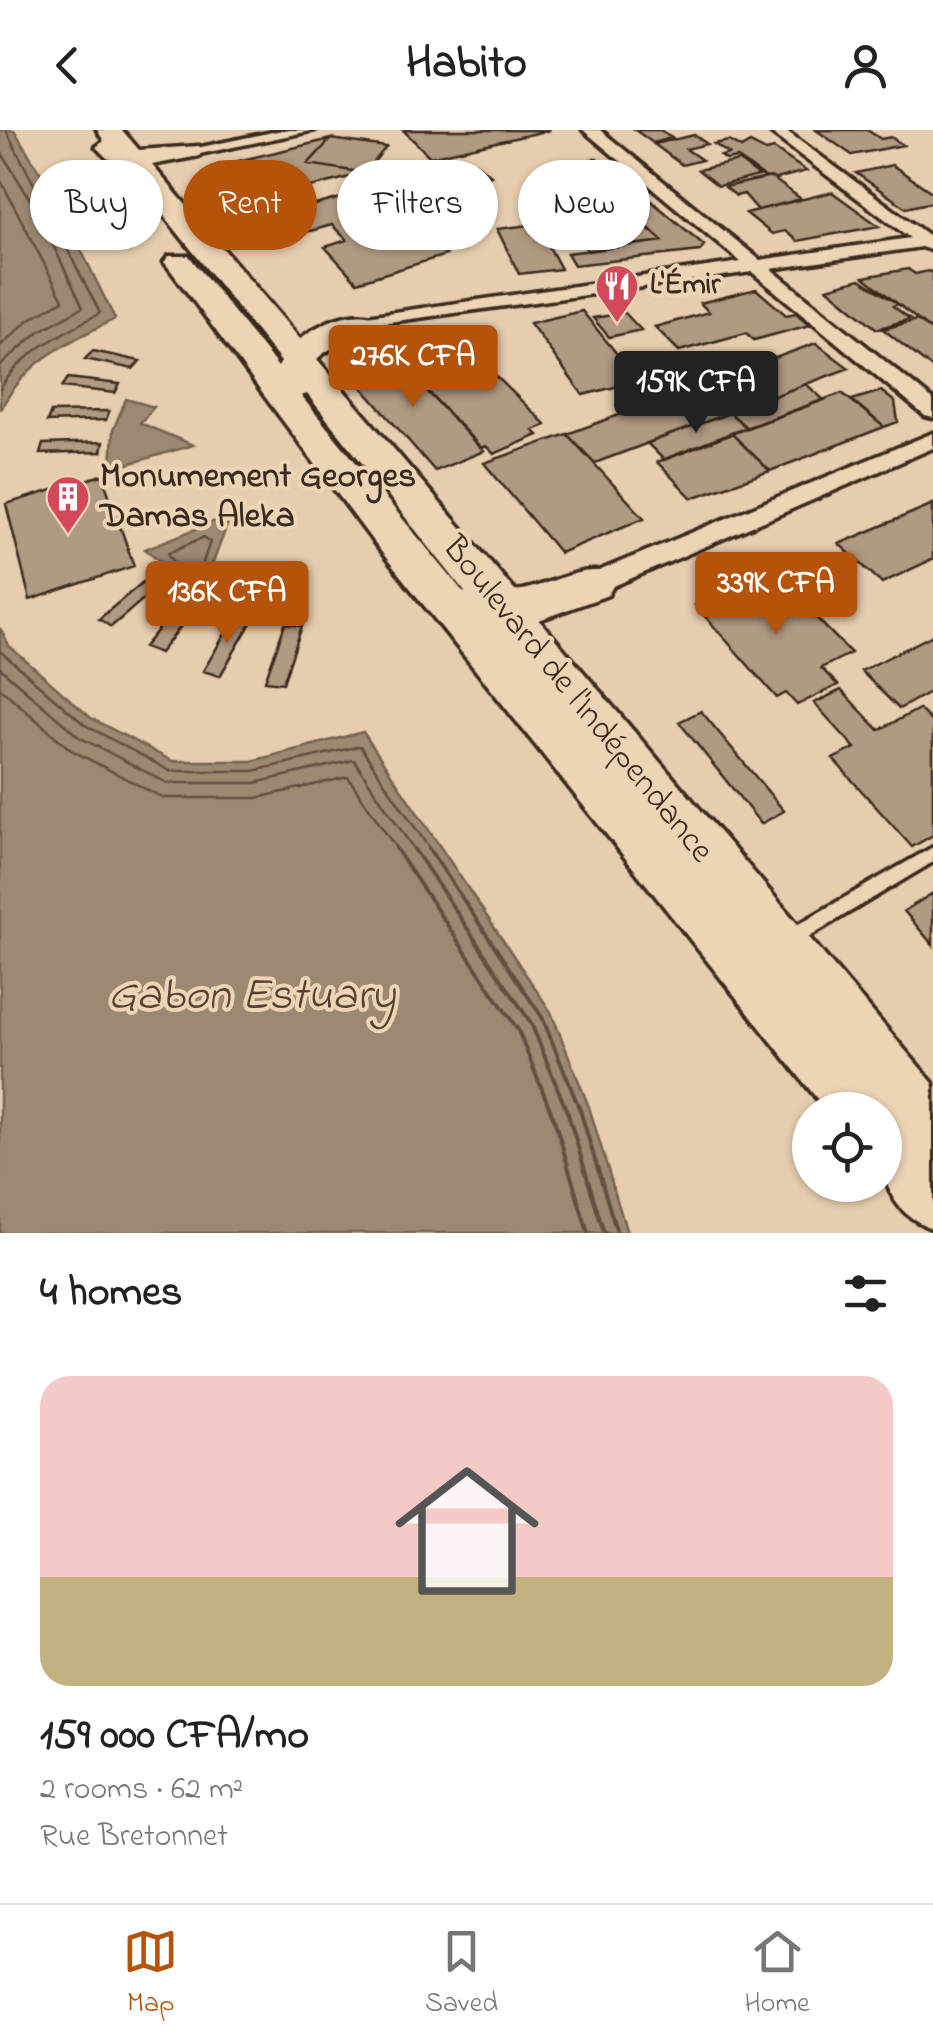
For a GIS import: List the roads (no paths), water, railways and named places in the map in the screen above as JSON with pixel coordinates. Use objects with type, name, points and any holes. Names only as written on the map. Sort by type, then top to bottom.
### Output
[{"type":"main road","name":"Boulevard de l'Indépendance","points":[[78,130],[320,445],[850,1092]]},
{"type":"main road","points":[[94,130],[125,160]]},
{"type":"main road","name":"Boulevard de l'Indépendance","points":[[109,130],[132,160]]},
{"type":"main road","points":[[163,161],[190,152]]},
{"type":"main road","name":"Boulevard de l'Indépendance","points":[[163,197],[933,1130]]},
{"type":"main road","points":[[255,306],[300,324],[360,323]]},
{"type":"main road","points":[[360,323],[324,335],[292,371],[294,383],[320,416],[320,445],[360,465],[467,599],[502,608],[534,604],[593,584]]},
{"type":"main road","points":[[551,670],[558,622],[593,584]]},
{"type":"main road","points":[[902,1158],[933,1197]]},
{"type":"street","points":[[190,152],[306,130]]},
{"type":"street","points":[[591,130],[933,411]]},
{"type":"street","points":[[775,130],[930,242]]},
{"type":"street","points":[[360,323],[930,242]]},
{"type":"street","points":[[593,584],[933,440]]},
{"type":"lane","points":[[778,945],[933,854]]},
{"type":"water","points":[[0,130],[14,130],[32,160],[30,250],[81,250],[115,319],[64,345],[36,365],[0,410]]},
{"type":"water","points":[[126,399],[154,407],[140,423],[193,445],[111,469],[113,430]]},
{"type":"water","points":[[231,515],[212,565],[248,571],[238,601],[192,585],[145,549]]},
{"type":"water","name":"Gabon Estuary","points":[[0,628],[9,646],[91,718],[172,761],[252,761],[363,732],[551,1012],[589,1107],[627,1233],[0,1233]]},
{"type":"place","name":"L'Émir","points":[[617,324]]},
{"type":"place","name":"Monumement Georges Damas Aleka","points":[[68,535]]}]
